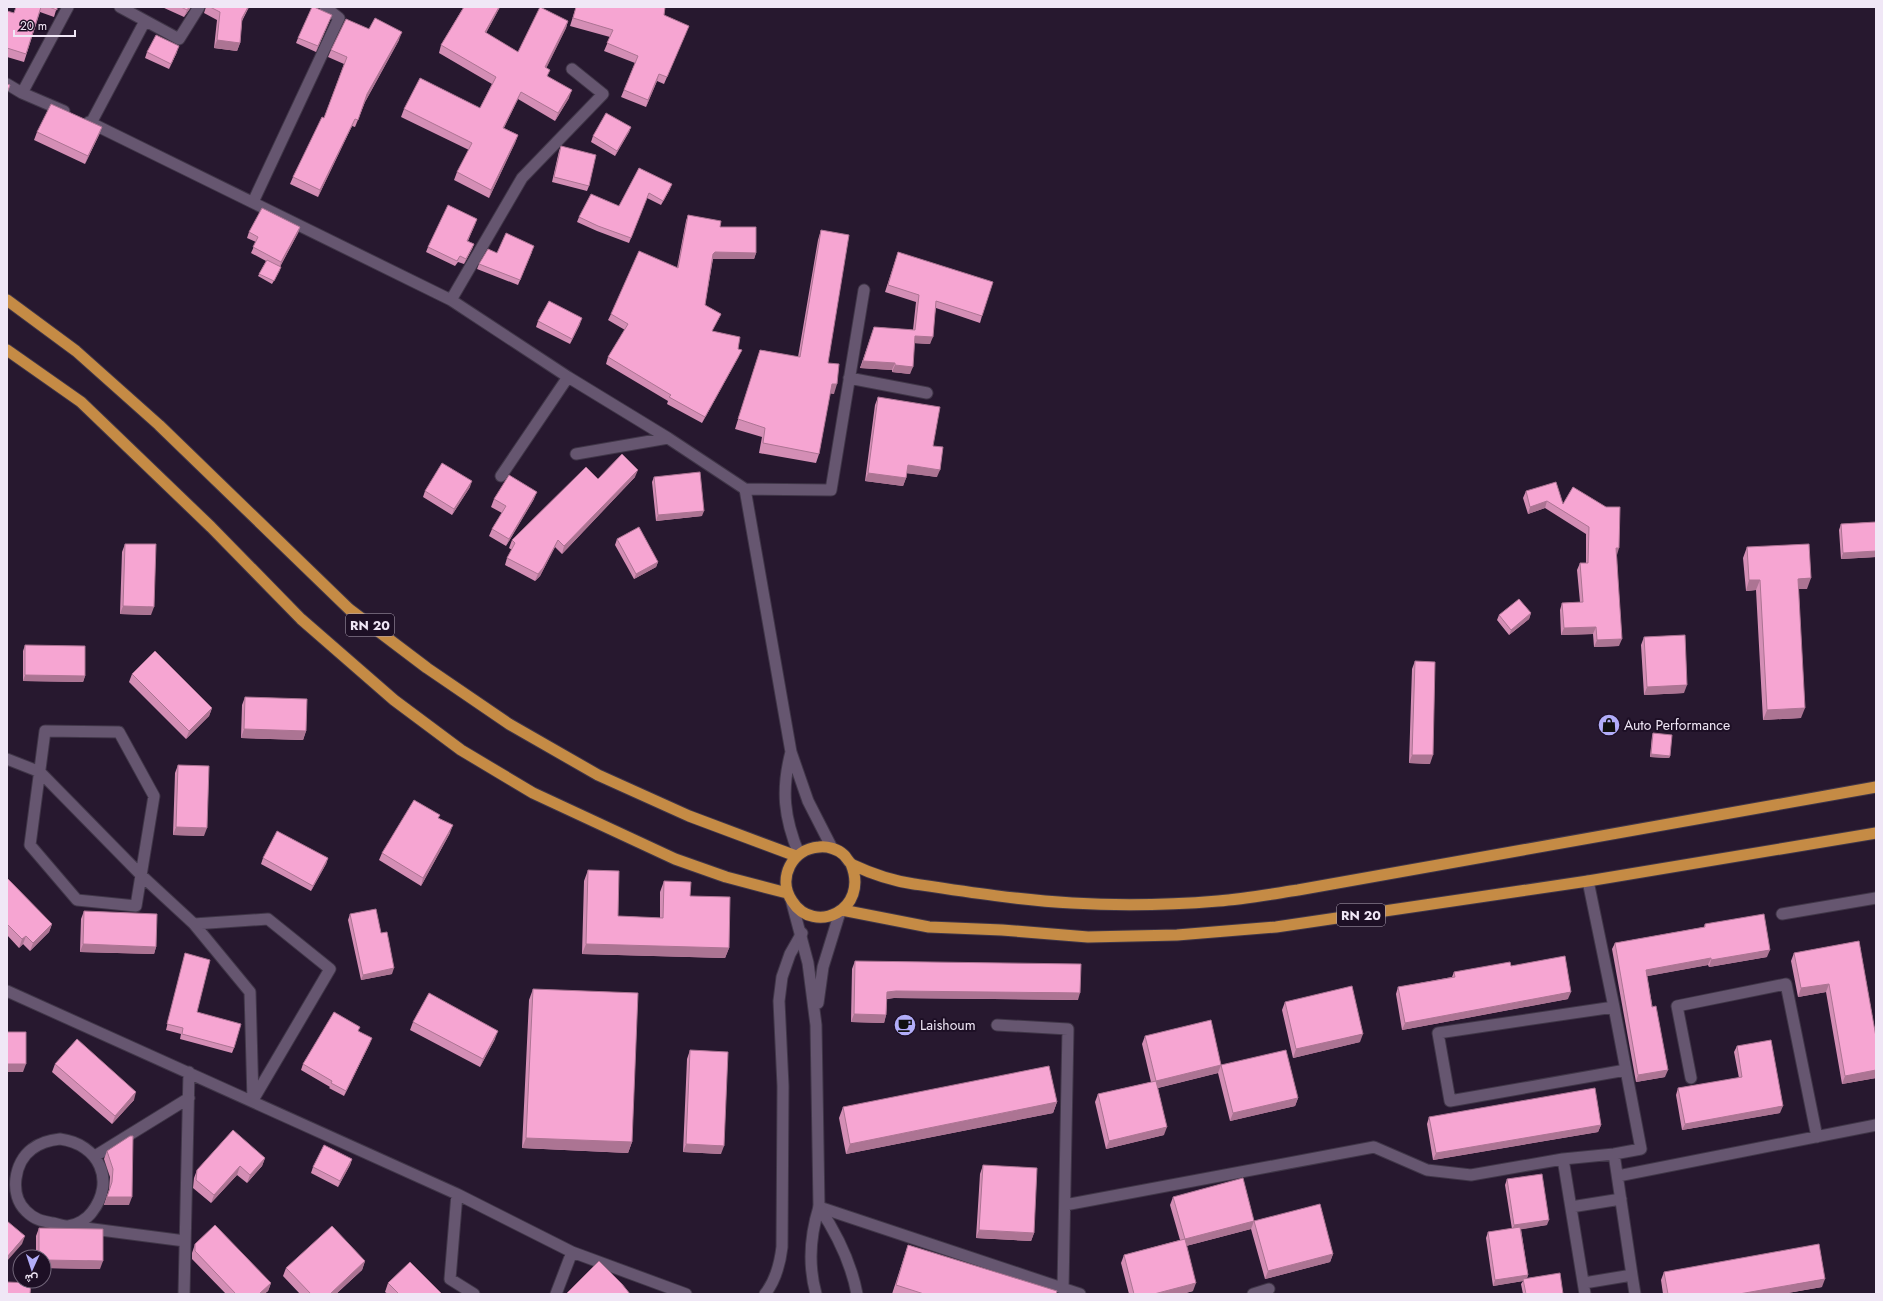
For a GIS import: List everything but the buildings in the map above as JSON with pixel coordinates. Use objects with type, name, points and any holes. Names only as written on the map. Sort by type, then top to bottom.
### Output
[{"type":"highway","name":"RN 20","points":[[7,300],[76,351],[159,425],[349,608],[427,668],[509,724],[598,775],[689,816],[798,855]]},
{"type":"highway","name":"RN 20","points":[[7,350],[81,402],[210,527],[301,619],[394,700],[461,750],[533,793],[675,859],[790,898]]},
{"type":"highway","name":"RN 20","points":[[851,864],[900,882],[987,895],[1073,903],[1218,901],[1298,890],[1876,787]]},
{"type":"highway","name":"RN 20","points":[[841,911],[929,926],[1088,937],[1176,935],[1276,927],[1588,881],[1876,832]]},
{"type":"highway","points":[[821,846],[832,848],[843,854],[851,864],[855,874],[856,884],[854,894],[849,903],[841,911],[830,916],[820,917],[809,915],[800,910],[790,898],[785,880],[788,867],[798,855],[809,848],[821,846]]},
{"type":"street","points":[[22,93],[68,7]]},
{"type":"street","points":[[120,7],[179,39],[199,7]]},
{"type":"street","points":[[253,202],[339,18],[325,7]]},
{"type":"street","points":[[92,123],[145,21]]},
{"type":"street","points":[[451,300],[522,178],[603,94],[572,69]]},
{"type":"street","points":[[7,84],[22,93],[92,123],[451,300],[568,377],[668,438],[745,489],[831,490],[864,290]]},
{"type":"street","points":[[501,476],[568,377]]},
{"type":"street","points":[[849,378],[927,393]]},
{"type":"street","points":[[576,454],[668,438]]},
{"type":"street","points":[[745,489],[791,752],[808,801],[832,848]]},
{"type":"street","points":[[45,731],[119,732],[154,796],[136,906],[77,900],[30,845],[40,772],[45,731]]},
{"type":"street","points":[[791,752],[784,786],[785,804],[787,821],[798,855]]},
{"type":"street","points":[[7,759],[40,772],[141,875],[194,924],[250,992],[253,1100]]},
{"type":"street","points":[[1064,1205],[1374,1147],[1427,1170],[1455,1174],[1471,1174],[1563,1159],[1614,1154],[1641,1149],[1588,881]]},
{"type":"street","points":[[790,898],[802,933],[813,994],[816,1025],[819,1207],[814,1223],[811,1255],[811,1271],[816,1294]]},
{"type":"street","points":[[1782,914],[1876,898]]},
{"type":"street","points":[[816,1025],[823,967],[841,911]]},
{"type":"street","points":[[194,924],[268,919],[330,969],[253,1100]]},
{"type":"street","points":[[765,1294],[775,1279],[780,1263],[782,1247],[783,1086],[779,1001],[782,977],[790,954],[802,933]]},
{"type":"street","points":[[1692,1078],[1677,1006],[1786,984],[1817,1137]]},
{"type":"street","points":[[7,991],[253,1100],[457,1194],[572,1252],[686,1294]]},
{"type":"street","points":[[1614,1007],[1438,1032],[1450,1101],[1626,1070]]},
{"type":"street","points":[[997,1025],[1068,1029],[1063,1288]]},
{"type":"street","points":[[184,1294],[189,1072]]},
{"type":"street","points":[[94,1156],[189,1098]]},
{"type":"street","points":[[1618,1176],[1876,1125]]},
{"type":"street","points":[[68,1226],[83,1220],[98,1203],[103,1189],[102,1170],[94,1156],[83,1146],[69,1140],[60,1139],[45,1141],[32,1149],[24,1157],[17,1171],[15,1186],[19,1201],[25,1210],[36,1220],[68,1226],[185,1241]]},
{"type":"street","points":[[1614,1154],[1635,1294]]},
{"type":"street","points":[[1563,1159],[1585,1294]]},
{"type":"street","points":[[457,1194],[450,1279],[474,1294]]},
{"type":"street","points":[[1571,1207],[1621,1199]]},
{"type":"street","points":[[819,1207],[1080,1294]]},
{"type":"street","points":[[819,1207],[840,1243],[848,1262],[858,1294]]},
{"type":"street","points":[[556,1294],[572,1252]]},
{"type":"street","points":[[1584,1282],[1632,1275]]},
{"type":"street","points":[[1253,1294],[1269,1289]]},
{"type":"place","name":"Auto Performance","points":[[1609,725]]},
{"type":"place","name":"Laishoum","points":[[905,1025]]}]
